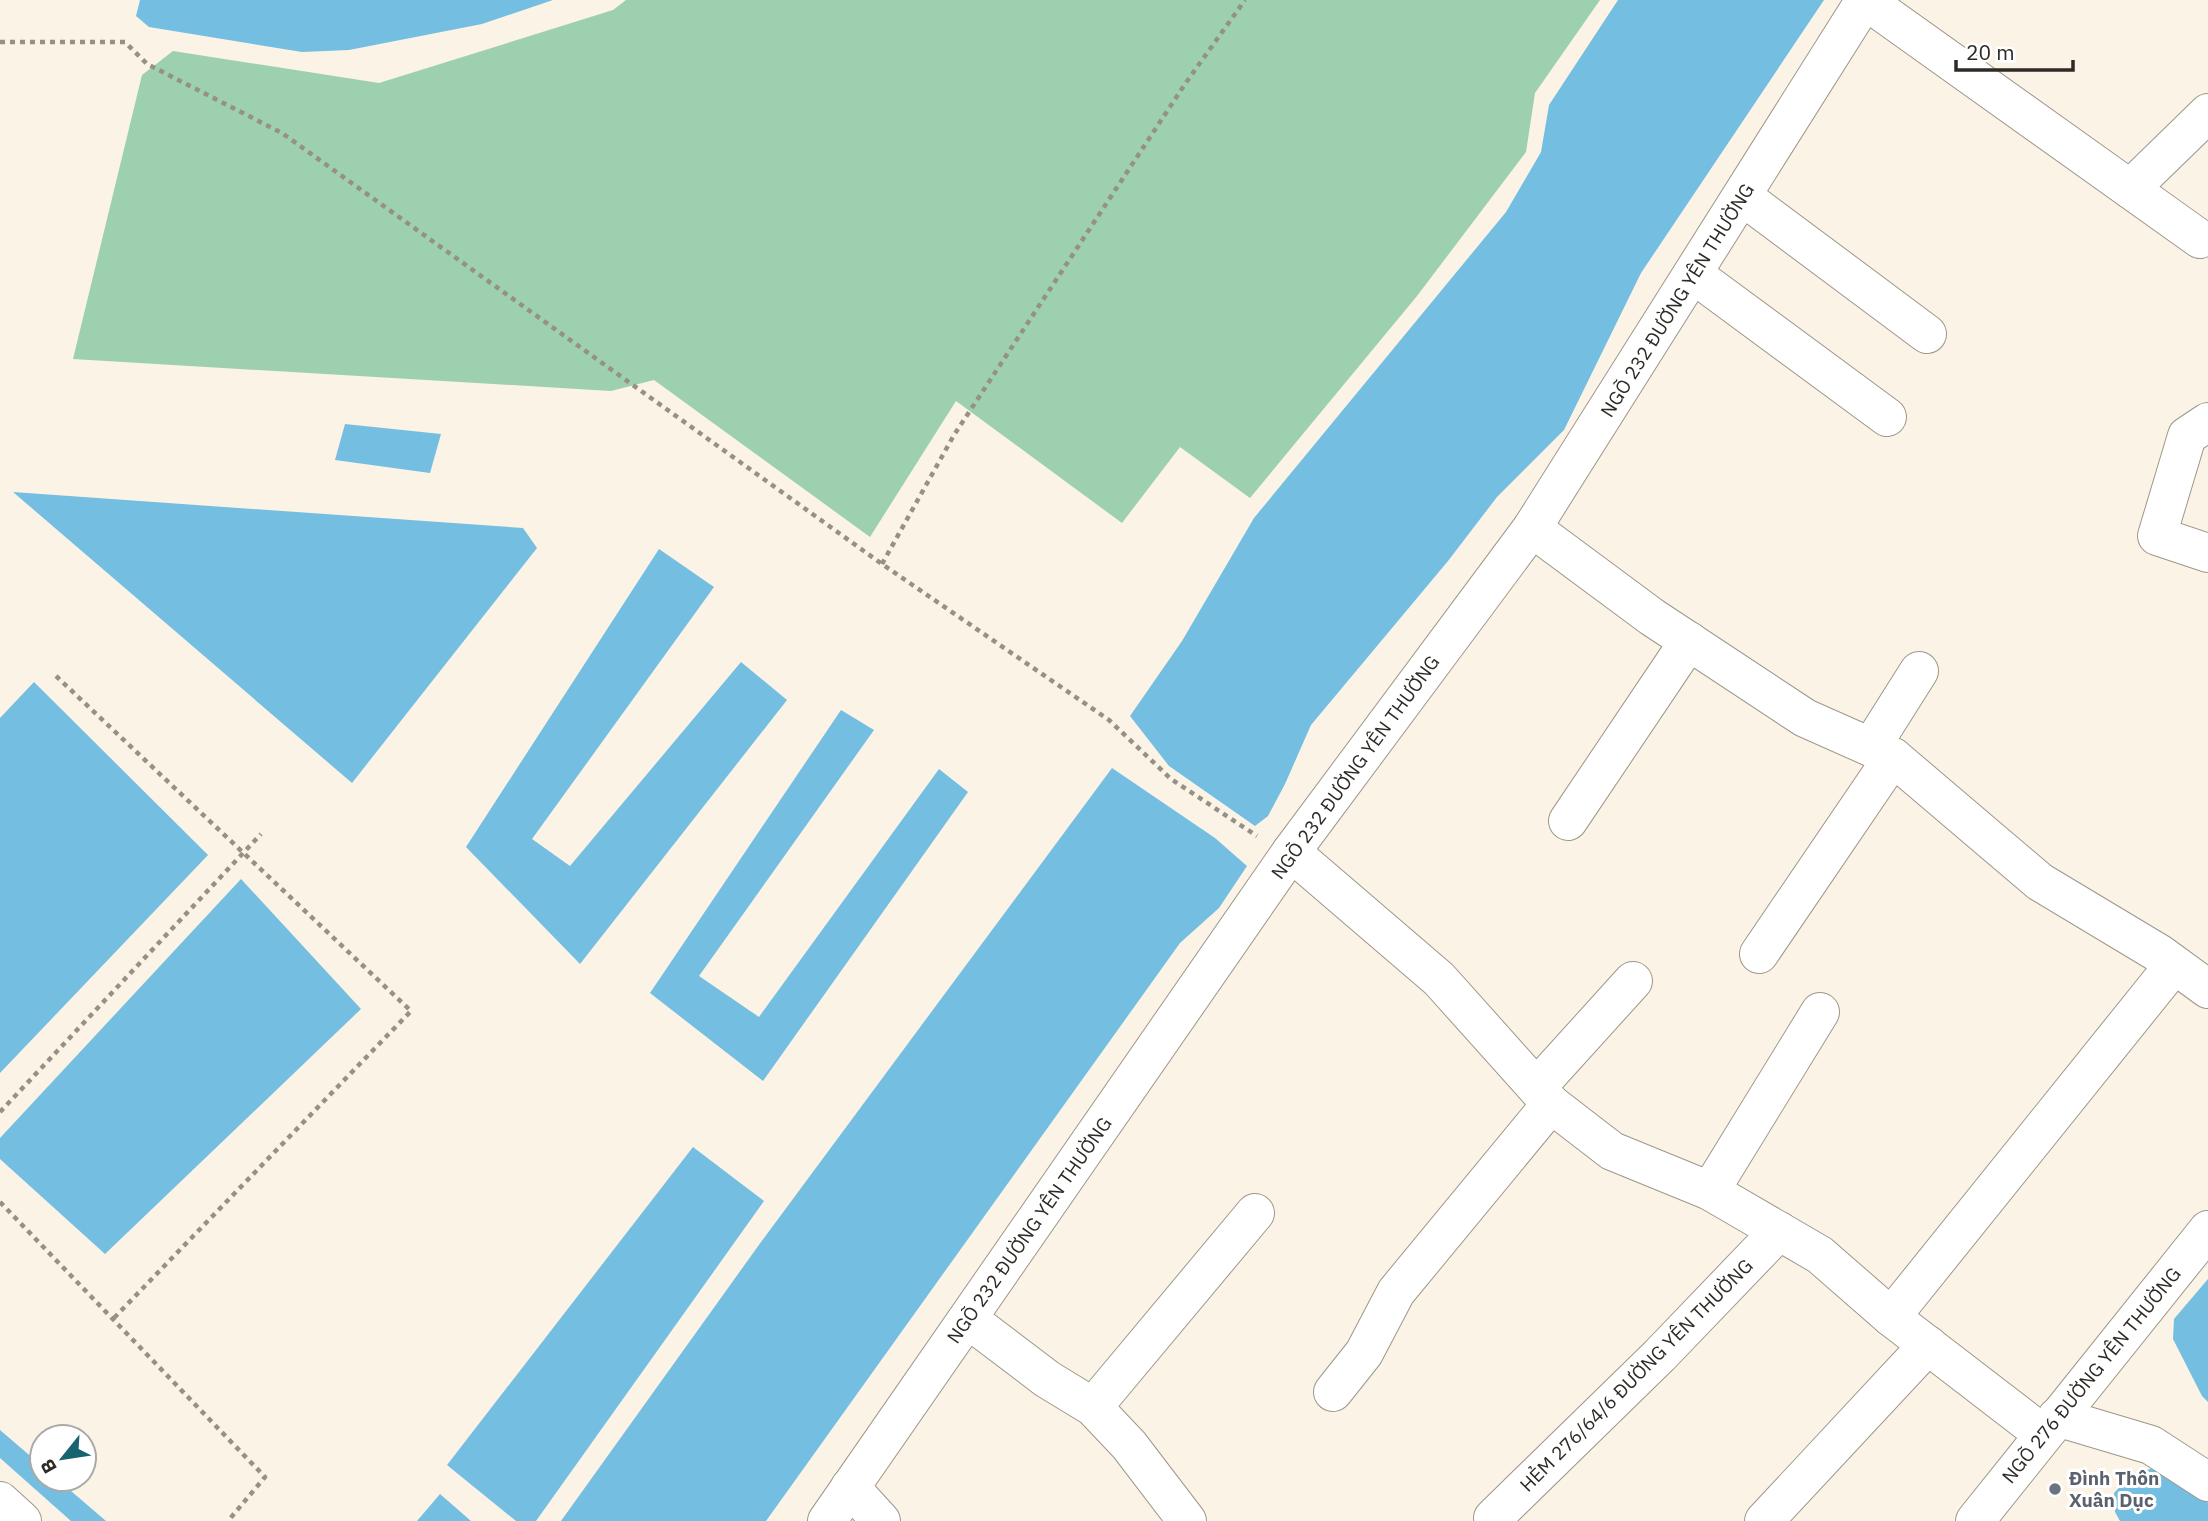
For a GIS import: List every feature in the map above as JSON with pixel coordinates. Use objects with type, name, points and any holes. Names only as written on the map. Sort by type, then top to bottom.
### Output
[{"type":"street","points":[[1865,0],[2200,239]]},
{"type":"street","name":"NGÕ 232 ĐƯỜNG YÊN THƯỜNG","points":[[827,1521],[1291,852],[1532,528],[1865,0]]},
{"type":"street","points":[[2130,189],[2208,113]]},
{"type":"street","points":[[1742,196],[1927,334]]},
{"type":"street","points":[[1693,274],[1888,417]]},
{"type":"street","points":[[2208,422],[2187,436],[2157,536],[2208,554]]},
{"type":"street","points":[[1532,528],[1651,617],[1805,718],[1882,752],[2040,882],[2160,954],[2208,989]]},
{"type":"street","points":[[1567,821],[1689,641]]},
{"type":"street","points":[[1759,954],[1882,752],[1919,671]]},
{"type":"street","points":[[1291,852],[1438,979],[1544,1095],[1612,1151],[1710,1191],[1820,1255],[1891,1317],[1928,1345],[2050,1425],[2151,1445],[2208,1482]]},
{"type":"street","points":[[1891,1317],[2174,965]]},
{"type":"street","points":[[1333,1392],[1364,1353],[1396,1292],[1633,981]]},
{"type":"street","points":[[1710,1191],[1820,1012]]},
{"type":"street","points":[[1093,1407],[1255,1213]]},
{"type":"street","name":"NGÕ 276 ĐƯỜNG YÊN THƯỜNG","points":[[1975,1521],[2208,1230]]},
{"type":"street","name":"HẺM 276/64/6 ĐƯỜNG YÊN THƯỜNG","points":[[1493,1518],[1660,1355],[1779,1231]]},
{"type":"street","points":[[968,1319],[1046,1379],[1093,1407],[1129,1446],[1187,1521]]},
{"type":"street","points":[[1763,1521],[1928,1345]]},
{"type":"street","points":[[850,1487],[881,1521]]},
{"type":"street","points":[[0,1502],[22,1521]]},
{"type":"path","points":[[882,564],[954,435],[1185,84],[1245,0]]},
{"type":"path","points":[[0,42],[125,42],[147,64],[282,133],[882,564],[1108,720],[1171,779],[1263,840],[1291,852]]},
{"type":"path","points":[[56,676],[411,1011],[113,1319]]},
{"type":"path","points":[[0,1112],[261,834]]},
{"type":"path","points":[[0,1202],[265,1477],[228,1521]]},
{"type":"green space","points":[[626,0],[1600,0],[1535,93],[1526,152],[1417,296],[1250,498],[1180,447],[1122,523],[956,401],[870,537],[654,380],[611,391],[73,359],[142,75],[173,51],[379,83],[613,10]]},
{"type":"water","points":[[140,0],[553,0],[482,24],[349,50],[302,52],[149,27],[136,16]]},
{"type":"water","points":[[1618,0],[1824,0],[1641,273],[1564,430],[1497,497],[1448,561],[1311,725],[1268,816],[1255,826],[1169,766],[1130,716],[1182,641],[1254,518],[1506,212],[1541,152],[1549,105]]},
{"type":"water","points":[[345,424],[441,434],[430,473],[335,460]]},
{"type":"water","points":[[13,492],[523,528],[537,548],[352,783]]},
{"type":"water","points":[[659,549],[714,587],[532,839],[570,866],[741,662],[787,700],[580,964],[466,847]]},
{"type":"water","points":[[34,682],[208,855],[0,1073],[0,718]]},
{"type":"water","points":[[841,710],[874,730],[699,976],[759,1017],[939,769],[968,792],[763,1081],[650,993]]},
{"type":"water","points":[[1112,768],[1215,838],[1247,866],[1219,908],[1180,943],[766,1521],[561,1521],[761,1242]]},
{"type":"water","points":[[241,879],[361,1009],[105,1254],[0,1159],[0,1138]]},
{"type":"water","points":[[693,1147],[764,1201],[536,1521],[516,1521],[447,1465]]},
{"type":"water","points":[[2208,1279],[2208,1402],[2202,1396],[2173,1339],[2174,1319]]},
{"type":"water","points":[[0,1430],[28,1454],[28,1483],[0,1458]]},
{"type":"water","points":[[2159,1467],[2191,1483],[2208,1503],[2208,1521],[2120,1521],[2115,1512],[2114,1493],[2133,1473]]},
{"type":"water","points":[[39,1493],[73,1493],[106,1521],[71,1521]]},
{"type":"water","points":[[440,1494],[471,1521],[417,1521]]},
{"type":"place","name":"Đình Thôn Xuân Dục","points":[[2055,1489]]}]
